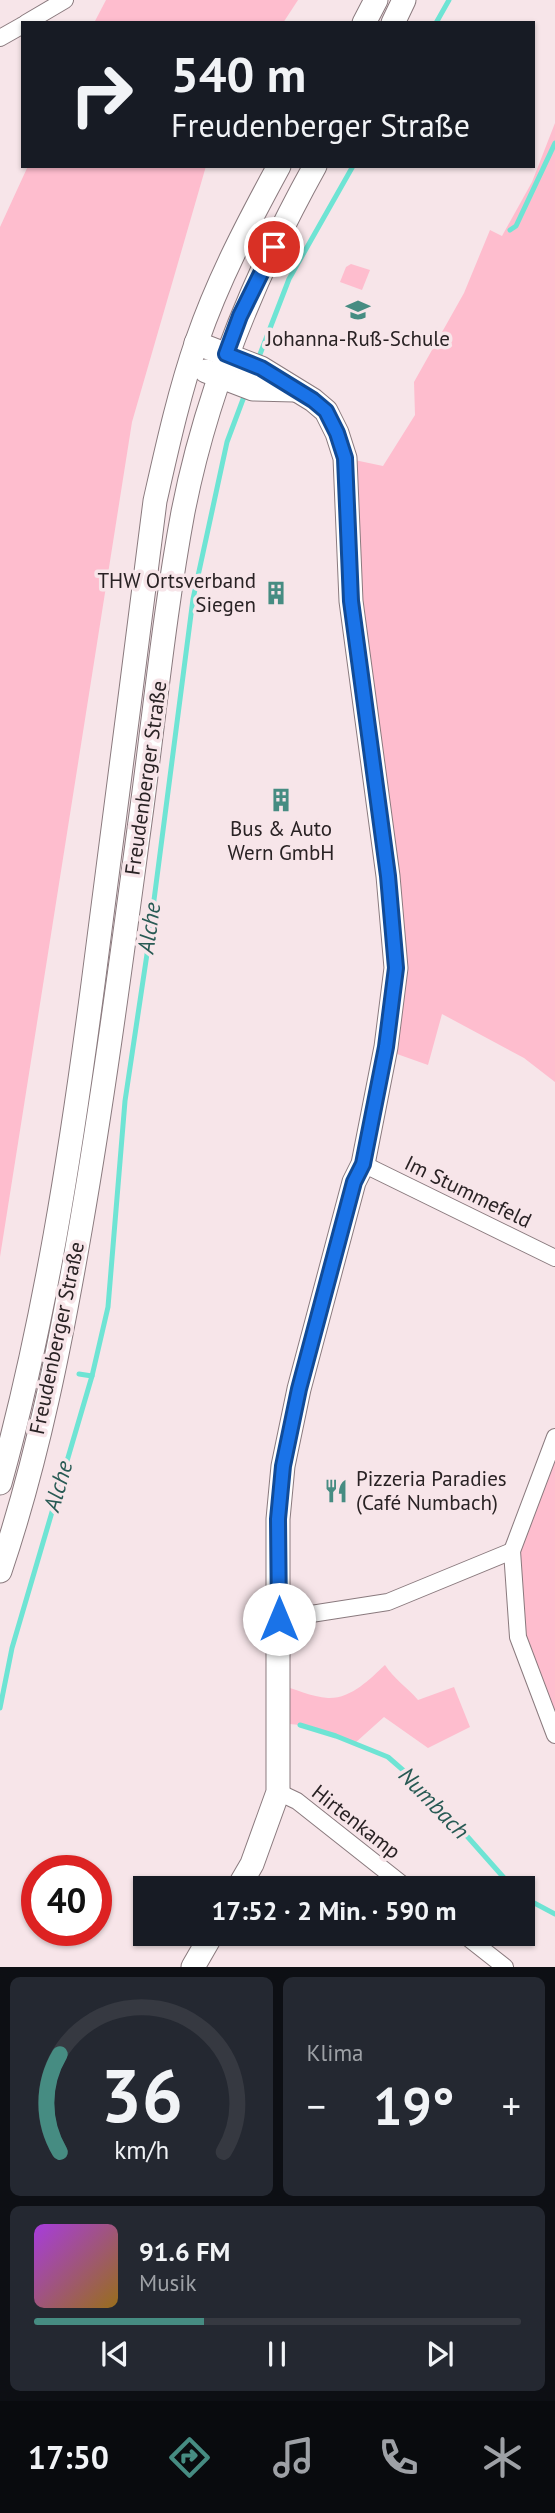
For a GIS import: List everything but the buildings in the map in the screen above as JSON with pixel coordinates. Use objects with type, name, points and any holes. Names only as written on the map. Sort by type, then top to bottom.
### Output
[{"type":"main road","points":[[365,21],[376,0]]},
{"type":"main road","points":[[394,21],[404,0]]},
{"type":"main road","name":"Freudenberger Straße","points":[[0,1483],[6,1438],[44,1298],[79,1088],[155,501],[193,354],[232,256],[278,168]]},
{"type":"main road","name":"Freudenberger Straße","points":[[0,1572],[11,1540],[67,1305],[104,1090],[183,511],[223,365],[240,316],[314,168]]},
{"type":"main road","points":[[193,354],[296,390],[326,411],[337,433],[345,458],[351,601],[393,924],[396,968],[391,1015],[363,1164],[354,1182],[283,1466],[278,1519],[278,1792],[252,1864],[245,1876]]},
{"type":"main road","points":[[193,1967],[205,1946]]},
{"type":"street","points":[[29,21],[65,0]]},
{"type":"street","points":[[0,38],[21,26]]},
{"type":"street","name":"Im Stummefeld","points":[[363,1164],[555,1258]]},
{"type":"street","points":[[555,1437],[512,1552],[518,1637],[555,1735]]},
{"type":"street","points":[[279,1619],[388,1602],[512,1552]]},
{"type":"street","name":"Hirtenkamp","points":[[278,1792],[297,1801],[392,1876]]},
{"type":"street","points":[[478,1946],[505,1967]]},
{"type":"shaded area","points":[[106,0],[298,0],[284,21],[95,21]]},
{"type":"shaded area","points":[[555,123],[555,1082],[524,1058],[442,1014],[428,1065],[397,1054],[386,1047],[391,1015],[345,458],[383,466],[415,415],[414,382],[464,293],[490,230],[502,236],[532,182]]},
{"type":"shaded area","points":[[27,168],[205,168],[132,422],[0,1257],[0,227]]},
{"type":"shaded area","points":[[351,264],[370,270],[362,290],[340,282],[346,267]]},
{"type":"shaded area","points":[[555,1460],[555,1735],[518,1637],[512,1551],[546,1464]]},
{"type":"shaded area","points":[[385,1665],[418,1700],[454,1687],[470,1727],[428,1748],[384,1717],[355,1743],[300,1725],[279,1723],[279,1684],[316,1696],[336,1697],[360,1687]]},
{"type":"waterway","name":"Alche","points":[[437,21],[449,0]]},
{"type":"waterway","points":[[510,230],[516,226],[555,143]]},
{"type":"waterway","name":"Alche","points":[[257,362],[289,279],[352,168]]},
{"type":"waterway","name":"Alche","points":[[0,1708],[12,1648],[92,1376],[108,1307],[125,1101],[193,599],[227,442],[245,394]]},
{"type":"waterway","points":[[79,1374],[92,1376]]},
{"type":"waterway","name":"Numbach","points":[[300,1725],[388,1757],[427,1791],[502,1876]]},
{"type":"waterway","name":"Numbach","points":[[535,1903],[555,1914]]},
{"type":"place","name":"Johanna-Ruß-Schule","points":[[358,310]]},
{"type":"place","name":"THW Ortsverband Siegen","points":[[276,593]]},
{"type":"place","name":"Bus & Auto Wern GmbH","points":[[281,800]]},
{"type":"place","name":"Pizzeria Paradies (Café Numbach)","points":[[336,1491]]},
{"type":"route","points":[[274,247],[240,316],[226,354],[261,368],[326,411],[345,458],[351,601],[388,876],[396,968],[386,1047],[363,1164],[354,1182],[299,1389],[283,1466],[278,1519],[279,1619]]}]
